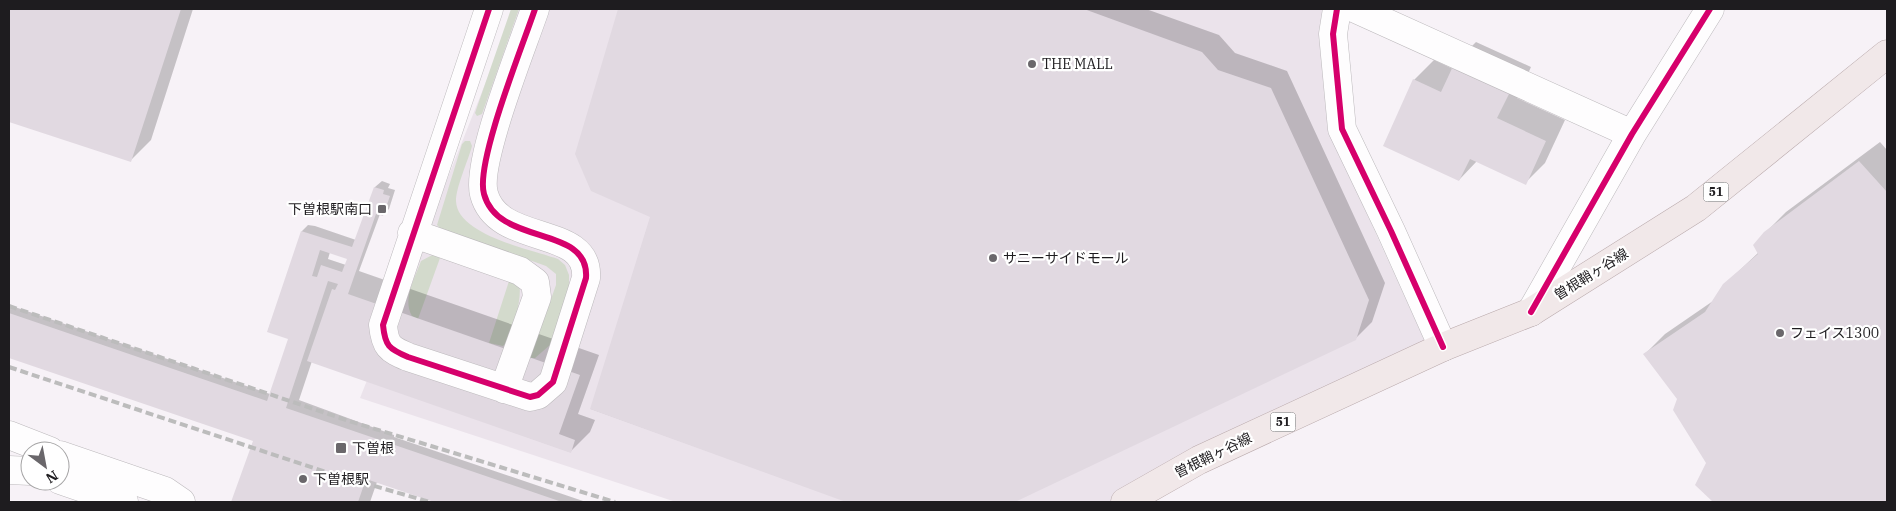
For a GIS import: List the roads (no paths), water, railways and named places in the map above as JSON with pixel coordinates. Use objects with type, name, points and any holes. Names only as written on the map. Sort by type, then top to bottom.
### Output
[{"type":"main road","name":"曽根鞘ヶ谷線","points":[[1125,502],[1200,460],[1443,347],[1531,312],[1696,208],[1887,54]]},
{"type":"street","points":[[489,9],[382,324],[384,339],[391,350],[530,397],[538,395],[554,382],[586,278],[587,267],[574,247],[513,226],[498,218],[489,206],[483,193],[482,176],[493,131],[535,9]]},
{"type":"street","points":[[1336,9],[1333,34],[1342,129],[1391,231],[1443,347]]},
{"type":"street","points":[[1356,9],[1632,134]]},
{"type":"street","points":[[1531,312],[1632,134],[1710,9]]},
{"type":"street","points":[[412,233],[520,271],[535,282],[537,297],[504,389]]},
{"type":"street","points":[[9,435],[24,441]]},
{"type":"street","points":[[70,458],[165,491],[181,502]]},
{"type":"street","points":[[70,483],[124,502]]},
{"type":"railway","points":[[9,306],[349,421],[615,502]]},
{"type":"railway","points":[[9,367],[329,473],[430,502]]},
{"type":"place","name":"THE MALL","points":[[1032,64]]},
{"type":"place","name":"下曽根駅南口","points":[[382,209]]},
{"type":"place","name":"サニーサイドモール","points":[[993,258]]},
{"type":"place","name":"フェイス1300","points":[[1780,333]]},
{"type":"place","name":"下曽根","points":[[341,448]]},
{"type":"place","name":"下曽根駅","points":[[303,479]]}]
